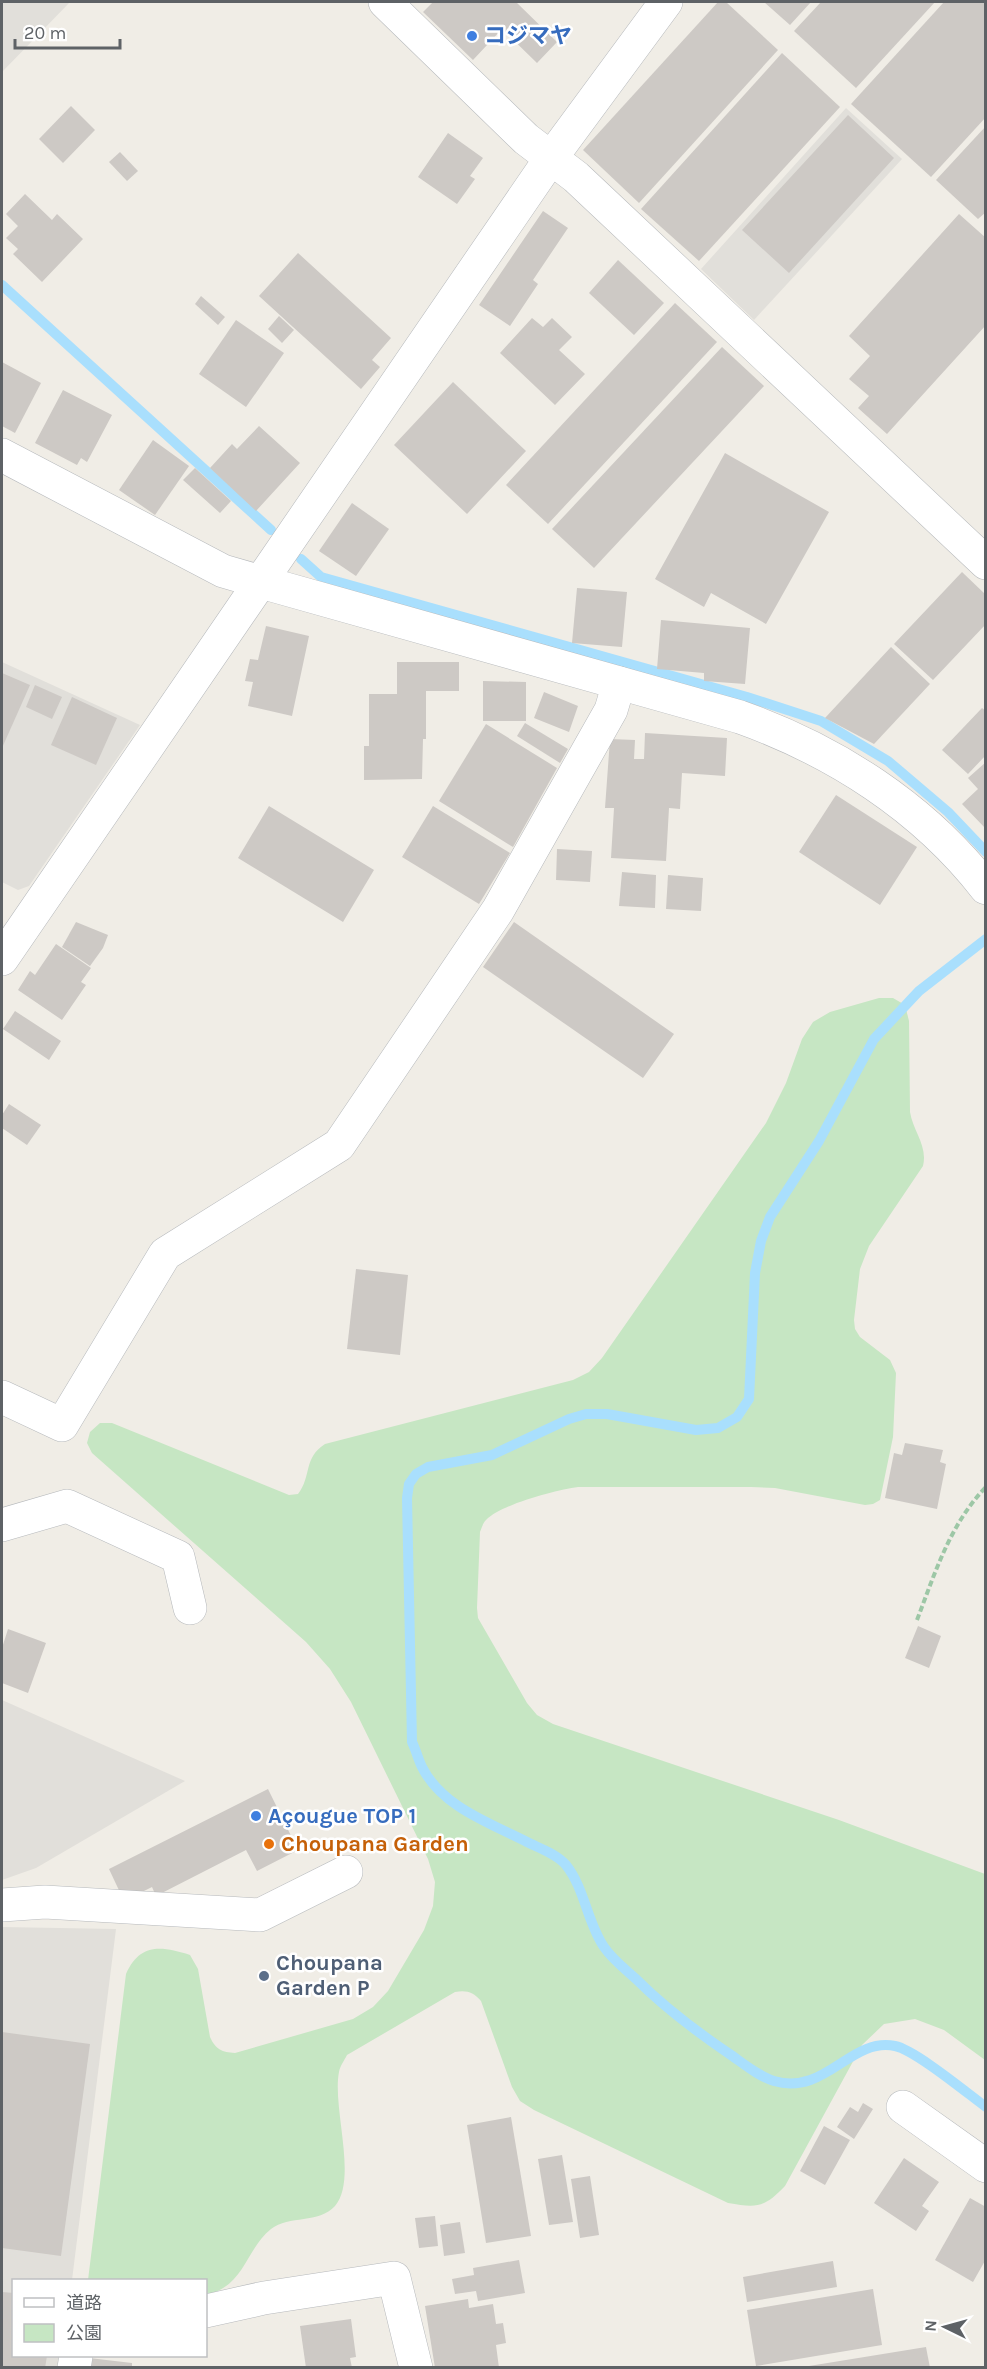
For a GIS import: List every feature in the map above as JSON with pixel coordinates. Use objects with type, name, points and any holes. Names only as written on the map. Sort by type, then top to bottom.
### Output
[{"type":"street","points":[[385,2],[526,139],[576,177],[986,563]]},
{"type":"street","points":[[2,959],[551,158],[666,2]]},
{"type":"street","points":[[2,455],[223,572],[749,720],[809,745],[881,788],[932,829],[986,888]]},
{"type":"street","points":[[2,1397],[62,1425],[165,1254],[339,1145],[498,910],[611,710],[619,683]]},
{"type":"street","points":[[2,1525],[67,1506],[178,1557],[190,1608]]},
{"type":"street","points":[[2,1905],[45,1902],[260,1915],[346,1872]]},
{"type":"street","points":[[903,2107],[986,2166]]},
{"type":"street","points":[[207,2311],[264,2298],[394,2278],[416,2367]]},
{"type":"path","points":[[917,1620],[947,1544],[960,1519],[986,1487]]},
{"type":"shaded area","points":[[2,2],[70,2],[2,72]]},
{"type":"shaded area","points":[[846,108],[902,159],[754,320],[701,269]]},
{"type":"shaded area","points":[[2,662],[140,725],[29,886],[18,890],[2,882]]},
{"type":"shaded area","points":[[2,1700],[185,1781],[36,1868],[2,1880]]},
{"type":"shaded area","points":[[2,1927],[116,1929],[72,2279],[12,2279],[12,2357],[63,2357],[61,2367],[2,2368]]},
{"type":"green space","points":[[879,998],[893,998],[905,1005],[909,1021],[910,1112],[924,1152],[923,1166],[869,1246],[860,1269],[855,1329],[860,1337],[890,1360],[896,1373],[893,1437],[880,1500],[865,1505],[775,1488],[751,1487],[578,1487],[543,1495],[516,1503],[484,1522],[480,1532],[478,1618],[527,1703],[537,1715],[553,1724],[839,1820],[985,1874],[985,2060],[944,2030],[915,2019],[884,2024],[862,2045],[785,2186],[771,2199],[760,2205],[738,2205],[728,2203],[534,2110],[520,2101],[512,2087],[481,2001],[470,1992],[455,1992],[347,2055],[340,2070],[338,2087],[345,2161],[344,2179],[341,2194],[335,2206],[328,2212],[286,2222],[271,2229],[262,2237],[237,2276],[229,2284],[207,2295],[207,2279],[88,2279],[126,1974],[138,1957],[145,1952],[161,1949],[190,1955],[198,1969],[210,2037],[220,2050],[235,2053],[353,2019],[373,2007],[388,1991],[424,1930],[433,1906],[435,1882],[428,1859],[351,1702],[330,1669],[306,1642],[92,1453],[87,1443],[90,1432],[100,1423],[112,1423],[289,1495],[298,1494],[305,1481],[313,1455],[325,1444],[573,1380],[589,1372],[602,1358],[766,1123],[786,1083],[802,1039],[813,1022],[830,1012]]},
{"type":"building","name":"コジマヤ","points":[[433,2],[516,2],[557,42],[537,63],[502,29],[473,60],[423,12]]},
{"type":"building","points":[[718,2],[726,2],[778,50],[639,203],[583,150]]},
{"type":"building","points":[[764,2],[811,2],[790,25]]},
{"type":"building","points":[[821,2],[935,2],[856,88],[794,31]]},
{"type":"building","points":[[944,2],[986,2],[986,117],[931,177],[851,104]]},
{"type":"building","points":[[782,53],[840,107],[699,261],[641,209]]},
{"type":"building","points":[[71,106],[95,130],[63,163],[39,139]]},
{"type":"building","points":[[848,115],[894,158],[789,273],[742,230]]},
{"type":"building","points":[[986,126],[986,212],[978,219],[936,180]]},
{"type":"building","points":[[448,133],[483,158],[470,176],[475,179],[457,204],[418,177]]},
{"type":"building","points":[[120,152],[138,171],[127,181],[109,162]]},
{"type":"building","points":[[25,194],[52,220],[57,214],[83,239],[42,282],[13,254],[18,249],[6,238],[18,226],[6,214]]},
{"type":"building","points":[[543,211],[568,228],[533,280],[538,284],[510,326],[479,305]]},
{"type":"building","points":[[959,214],[986,238],[986,325],[887,434],[858,408],[869,396],[849,379],[870,356],[849,336]]},
{"type":"building","points":[[298,253],[391,338],[372,360],[380,367],[361,389],[259,296]]},
{"type":"building","points":[[618,260],[664,303],[634,335],[589,293]]},
{"type":"building","points":[[201,296],[225,317],[218,325],[195,304]]},
{"type":"building","points":[[675,303],[717,342],[548,524],[506,485]]},
{"type":"building","points":[[279,316],[294,330],[282,343],[268,329]]},
{"type":"building","points":[[532,318],[543,327],[552,318],[572,337],[559,350],[585,374],[555,405],[500,353]]},
{"type":"building","points":[[236,320],[284,353],[246,407],[199,374]]},
{"type":"building","points":[[722,347],[764,386],[594,568],[552,529]]},
{"type":"building","points":[[2,362],[41,383],[15,433],[2,426]]},
{"type":"building","points":[[453,382],[526,451],[467,514],[394,445]]},
{"type":"building","points":[[63,390],[112,415],[87,462],[81,458],[77,465],[35,443]]},
{"type":"building","points":[[259,426],[300,463],[256,511],[210,468],[232,444],[237,449]]},
{"type":"building","points":[[153,440],[189,466],[155,515],[119,490]]},
{"type":"building","points":[[725,453],[829,512],[766,624],[711,593],[704,607],[655,579]]},
{"type":"building","points":[[195,468],[231,501],[220,513],[183,480]]},
{"type":"building","points":[[352,503],[389,529],[356,576],[319,551]]},
{"type":"building","points":[[962,572],[986,595],[986,624],[933,680],[894,644]]},
{"type":"building","points":[[577,588],[627,592],[622,647],[572,643]]},
{"type":"building","points":[[661,620],[750,628],[745,684],[704,681],[704,673],[657,669]]},
{"type":"building","points":[[266,626],[309,636],[292,716],[248,706],[253,682],[245,681],[250,659],[258,660]]},
{"type":"building","points":[[891,647],[930,684],[874,744],[825,718]]},
{"type":"building","points":[[397,662],[459,662],[459,691],[426,691],[426,739],[423,739],[422,779],[364,780],[364,746],[369,746],[369,694],[397,694]]},
{"type":"building","points":[[2,673],[30,685],[2,748]]},
{"type":"building","points":[[483,681],[526,682],[526,721],[483,721]]},
{"type":"building","points":[[35,685],[62,697],[52,719],[26,707]]},
{"type":"building","points":[[544,692],[578,706],[569,732],[534,718]]},
{"type":"building","points":[[72,697],[117,718],[96,765],[51,745]]},
{"type":"building","points":[[982,708],[986,711],[986,755],[968,774],[942,750]]},
{"type":"building","points":[[525,723],[568,749],[560,763],[517,736]]},
{"type":"building","points":[[486,724],[557,768],[513,847],[439,801]]},
{"type":"building","points":[[645,733],[727,738],[725,776],[682,773],[680,809],[669,808],[666,861],[611,858],[614,808],[605,808],[610,739],[635,740],[634,759],[644,759]]},
{"type":"building","points":[[986,762],[986,829],[962,804],[978,789],[968,778]]},
{"type":"building","points":[[836,795],[917,847],[880,905],[799,852]]},
{"type":"building","points":[[269,806],[374,870],[343,922],[238,858]]},
{"type":"building","points":[[433,806],[510,853],[479,904],[402,857]]},
{"type":"building","points":[[557,849],[592,851],[590,882],[556,880]]},
{"type":"building","points":[[622,872],[656,875],[655,908],[619,906]]},
{"type":"building","points":[[668,875],[703,878],[701,911],[666,909]]},
{"type":"building","points":[[76,922],[108,935],[103,948],[90,966],[62,947]]},
{"type":"building","points":[[514,922],[674,1034],[643,1078],[483,967]]},
{"type":"building","points":[[56,944],[91,968],[81,982],[86,985],[62,1020],[18,990],[30,971],[35,975]]},
{"type":"building","points":[[15,1011],[61,1041],[49,1060],[3,1029]]},
{"type":"building","points":[[9,1104],[41,1125],[27,1145],[2,1128],[2,1115]]},
{"type":"building","points":[[356,1269],[408,1275],[400,1355],[347,1349]]},
{"type":"building","points":[[905,1443],[943,1450],[940,1462],[946,1464],[937,1509],[885,1498],[894,1453],[902,1455]]},
{"type":"building","points":[[918,1626],[941,1636],[929,1668],[905,1658]]},
{"type":"building","points":[[8,1629],[46,1643],[28,1693],[2,1683],[2,1648]]},
{"type":"building","points":[[268,1789],[298,1850],[257,1871],[246,1850],[156,1896],[152,1887],[124,1901],[109,1869]]},
{"type":"building","points":[[2,2032],[90,2044],[61,2256],[2,2248]]},
{"type":"building","points":[[863,2103],[873,2109],[854,2139],[837,2127],[850,2107],[858,2112]]},
{"type":"building","points":[[511,2117],[531,2236],[486,2243],[467,2125]]},
{"type":"building","points":[[824,2126],[850,2140],[825,2185],[800,2171]]},
{"type":"building","points":[[562,2155],[573,2222],[549,2225],[538,2159]]},
{"type":"building","points":[[904,2158],[939,2182],[922,2206],[929,2211],[916,2231],[874,2203]]},
{"type":"building","points":[[590,2176],[599,2235],[580,2238],[571,2179]]},
{"type":"building","points":[[970,2198],[986,2207],[986,2259],[973,2282],[935,2260]]},
{"type":"building","points":[[435,2216],[438,2246],[419,2248],[415,2218]]},
{"type":"building","points":[[460,2222],[465,2253],[444,2256],[440,2225]]},
{"type":"building","points":[[519,2260],[525,2293],[478,2301],[476,2291],[455,2294],[452,2279],[474,2275],[473,2268]]},
{"type":"building","points":[[833,2261],[837,2287],[747,2302],[743,2277]]},
{"type":"building","points":[[873,2289],[882,2345],[756,2366],[747,2310]]},
{"type":"building","points":[[2,2292],[12,2293],[12,2357],[47,2357],[45,2368],[2,2368]]},
{"type":"building","points":[[468,2299],[469,2308],[493,2304],[496,2324],[503,2323],[506,2343],[496,2345],[499,2368],[435,2368],[425,2306]]},
{"type":"building","points":[[351,2319],[356,2357],[350,2358],[352,2368],[306,2368],[300,2326]]},
{"type":"building","points":[[926,2347],[930,2368],[809,2368],[809,2366]]},
{"type":"building","points":[[89,2358],[132,2363],[132,2368],[88,2368]]},
{"type":"waterway","points":[[2,285],[271,530]]},
{"type":"waterway","points":[[301,559],[321,577],[747,697],[821,721],[888,761],[948,812],[986,852]]},
{"type":"waterway","points":[[986,939],[919,991],[874,1039],[819,1141],[770,1217],[761,1241],[755,1273],[749,1399],[737,1417],[718,1428],[696,1430],[607,1414],[586,1414],[569,1419],[492,1455],[428,1467],[416,1474],[409,1484],[407,1498],[412,1742],[422,1767],[442,1793],[468,1812],[562,1861],[578,1884],[598,1937],[611,1956],[658,2000],[706,2038],[757,2073],[774,2081],[792,2083],[809,2081],[864,2050],[879,2046],[895,2046],[928,2063],[986,2107]]},
{"type":"place","name":"コジマヤ","points":[[472,36]]},
{"type":"place","name":"Açougue TOP 1","points":[[256,1816]]},
{"type":"place","name":"Choupana Garden","points":[[269,1844]]},
{"type":"place","name":"Choupana Garden P","points":[[264,1976]]}]
